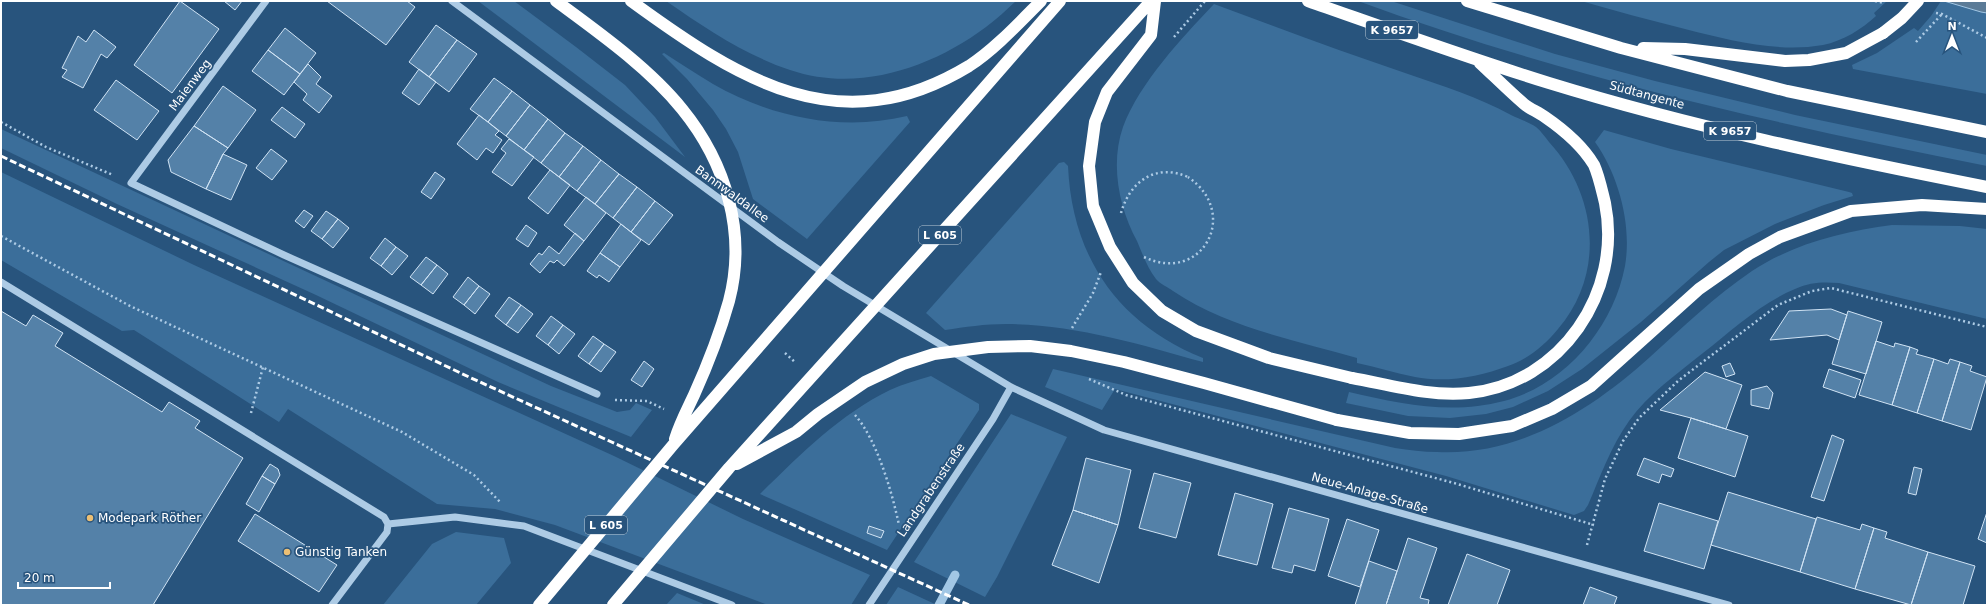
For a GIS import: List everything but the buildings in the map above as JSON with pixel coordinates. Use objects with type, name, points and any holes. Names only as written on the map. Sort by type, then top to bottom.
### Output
[{"type":"highway","points":[[556,1],[600,34],[644,71],[682,108],[704,139],[727,190],[734,216],[736,235],[735,262],[729,299],[718,337],[694,394],[681,420],[673,445]]},
{"type":"highway","points":[[631,1],[686,42],[733,69],[766,84],[795,94],[823,100],[850,101],[900,96],[923,89],[969,66],[1012,30],[1041,1]]},
{"type":"highway","name":"L 605","points":[[539,605],[673,445],[1060,1]]},
{"type":"highway","name":"L 605","points":[[613,605],[729,468],[1151,1]]},
{"type":"highway","points":[[1155,1],[1151,35],[1107,92],[1095,122],[1089,166],[1093,206],[1110,247],[1133,283],[1162,311],[1196,331],[1269,358],[1352,378],[1433,393],[1469,393],[1500,386],[1525,376],[1545,363],[1564,347],[1580,327],[1591,307],[1602,281],[1609,235],[1602,193],[1594,166],[1581,147],[1566,132],[1526,105],[1476,59]]},
{"type":"highway","name":"Südtangente","points":[[1308,1],[1550,84],[1614,102],[1754,137],[1987,187]]},
{"type":"highway","points":[[1467,1],[1621,48],[1787,91],[1987,132]]},
{"type":"highway","points":[[1621,48],[1685,49],[1785,61],[1809,60],[1846,53],[1883,33],[1902,18],[1918,1]]},
{"type":"highway","points":[[729,468],[796,432],[818,414],[865,382],[902,364],[934,354],[988,347],[1030,346],[1078,352],[1189,379],[1337,420],[1410,433],[1459,434],[1512,426],[1552,409],[1591,386],[1700,289],[1749,254],[1780,237],[1851,211],[1922,205],[1987,209]]},
{"type":"street","name":"Maienweg","points":[[130,183],[266,1]]},
{"type":"street","name":"Bannwaldallee","points":[[452,1],[784,246],[843,286],[1011,387]]},
{"type":"street","points":[[130,183],[284,255],[597,394]]},
{"type":"street","points":[[1,282],[384,517],[388,524],[387,532],[332,605]]},
{"type":"street","name":"Landgrabenstraße","points":[[869,605],[993,418],[1011,387]]},
{"type":"street","name":"Neue-Anlage-Straße","points":[[1011,387],[1104,430],[1580,562],[1729,605]]},
{"type":"street","points":[[388,524],[455,517],[524,526],[732,605]]},
{"type":"path","points":[[1173,39],[1205,1]]},
{"type":"path","points":[[1875,1],[1880,2]]},
{"type":"path","points":[[1916,42],[1942,14]]},
{"type":"path","points":[[1,122],[46,146],[130,183]]},
{"type":"path","points":[[1120,215],[1129,191],[1139,182],[1151,175],[1177,172],[1198,184],[1211,201],[1214,213],[1213,224],[1209,238],[1198,253],[1182,262],[1175,264],[1161,263],[1142,256]]},
{"type":"path","points":[[1,236],[130,306],[402,432],[474,475],[524,526]]},
{"type":"path","points":[[1070,331],[1093,293],[1101,271]]},
{"type":"path","points":[[1580,562],[1594,525],[1598,500],[1605,480],[1623,441],[1639,418],[1679,380],[1778,305],[1812,292],[1831,288],[1987,327]]},
{"type":"path","points":[[246,433],[263,367]]},
{"type":"path","points":[[1085,378],[1126,395],[1454,483],[1594,525]]},
{"type":"path","points":[[597,394],[619,401],[647,401]]},
{"type":"path","points":[[852,413],[860,421],[870,440],[888,482],[896,510],[904,551]]},
{"type":"shaded area","points":[[478,1],[514,1],[576,47],[625,85],[655,117],[685,157]]},
{"type":"shaded area","points":[[666,1],[1016,1],[998,18],[965,42],[918,65],[867,77],[842,79],[816,76],[790,70],[757,57],[711,31]]},
{"type":"shaded area","points":[[1358,1],[1391,1],[1555,54],[1655,81],[1795,115],[1987,155],[1987,166],[1828,133],[1670,96],[1513,53]]},
{"type":"shaded area","points":[[1581,1],[1887,1],[1874,13],[1876,16],[1871,21],[1838,41],[1823,45],[1788,47],[1736,41]]},
{"type":"shaded area","points":[[1941,1],[1987,1],[1987,94],[1853,69],[1852,65],[1877,53],[1914,28],[1918,31]]},
{"type":"shaded area","points":[[1944,1],[1987,1],[1987,13],[1981,12]]},
{"type":"shaded area","points":[[1214,4],[1335,49],[1460,92],[1527,122],[1540,130],[1565,163],[1577,185],[1586,209],[1590,234],[1589,259],[1584,283],[1573,307],[1548,341],[1522,360],[1497,370],[1462,378],[1426,379],[1357,363],[1357,358],[1286,339],[1239,324],[1194,304],[1158,281],[1145,261],[1125,214],[1121,200],[1117,171],[1119,141],[1130,110],[1151,77],[1163,61]]},
{"type":"shaded area","points":[[664,53],[735,96],[782,113],[832,122],[882,121],[907,116],[910,122],[807,239],[753,199],[738,152],[726,129],[713,110],[687,79],[662,54]]},
{"type":"shaded area","points":[[1,129],[551,386],[617,412],[630,410],[636,403],[652,410],[631,437],[498,382],[316,295],[117,204],[1,148]]},
{"type":"shaded area","points":[[1604,130],[1671,149],[1849,192],[1852,193],[1853,196],[1824,205],[1775,224],[1724,250],[1641,322],[1582,369],[1548,391],[1513,407],[1486,414],[1450,418],[1408,416],[1346,403],[1349,392],[1407,404],[1426,406],[1465,407],[1504,401],[1526,393],[1547,382],[1566,368],[1583,351],[1598,332],[1610,311],[1619,289],[1625,266],[1627,250],[1627,234],[1622,201],[1611,170],[1595,142]]},
{"type":"shaded area","points":[[1064,162],[1068,166],[1071,199],[1079,230],[1090,258],[1105,283],[1124,306],[1147,326],[1173,344],[1203,358],[1203,362],[1106,336],[1056,327],[998,324],[945,330],[926,313],[1059,163]]},
{"type":"shaded area","points":[[1,172],[194,265],[614,456],[743,519],[870,575],[851,605],[768,605],[555,525],[495,509],[437,504],[288,409],[279,422],[134,330],[122,331],[1,260]]},
{"type":"shaded area","points":[[1892,225],[1960,226],[1987,229],[1987,319],[1839,283],[1811,284],[1782,295],[1735,327],[1663,385],[1645,402],[1629,421],[1617,441],[1606,462],[1588,505],[1584,511],[1574,515],[1446,476],[1115,389],[1102,410],[1045,387],[1053,369],[1395,448],[1437,452],[1468,451],[1497,446],[1525,438],[1552,426],[1604,395],[1725,291],[1752,271],[1784,253],[1837,235]]},
{"type":"shaded area","points":[[931,376],[979,404],[979,410],[887,550],[760,494],[821,437],[854,411],[890,390]]},
{"type":"shaded area","points":[[1011,414],[1067,437],[997,577],[985,597],[914,562]]},
{"type":"shaded area","points":[[456,532],[504,538],[511,563],[476,605],[383,605],[432,544]]},
{"type":"shaded area","points":[[898,587],[937,605],[886,605]]},
{"type":"shaded area","points":[[677,593],[706,605],[666,605]]},
{"type":"waterway","points":[[939,605],[955,575]]},
{"type":"railway","points":[[1,156],[469,377],[969,605]]},
{"type":"place","name":"Modepark Röther","points":[[90,518]]},
{"type":"place","name":"Günstig Tanken","points":[[287,552]]}]
